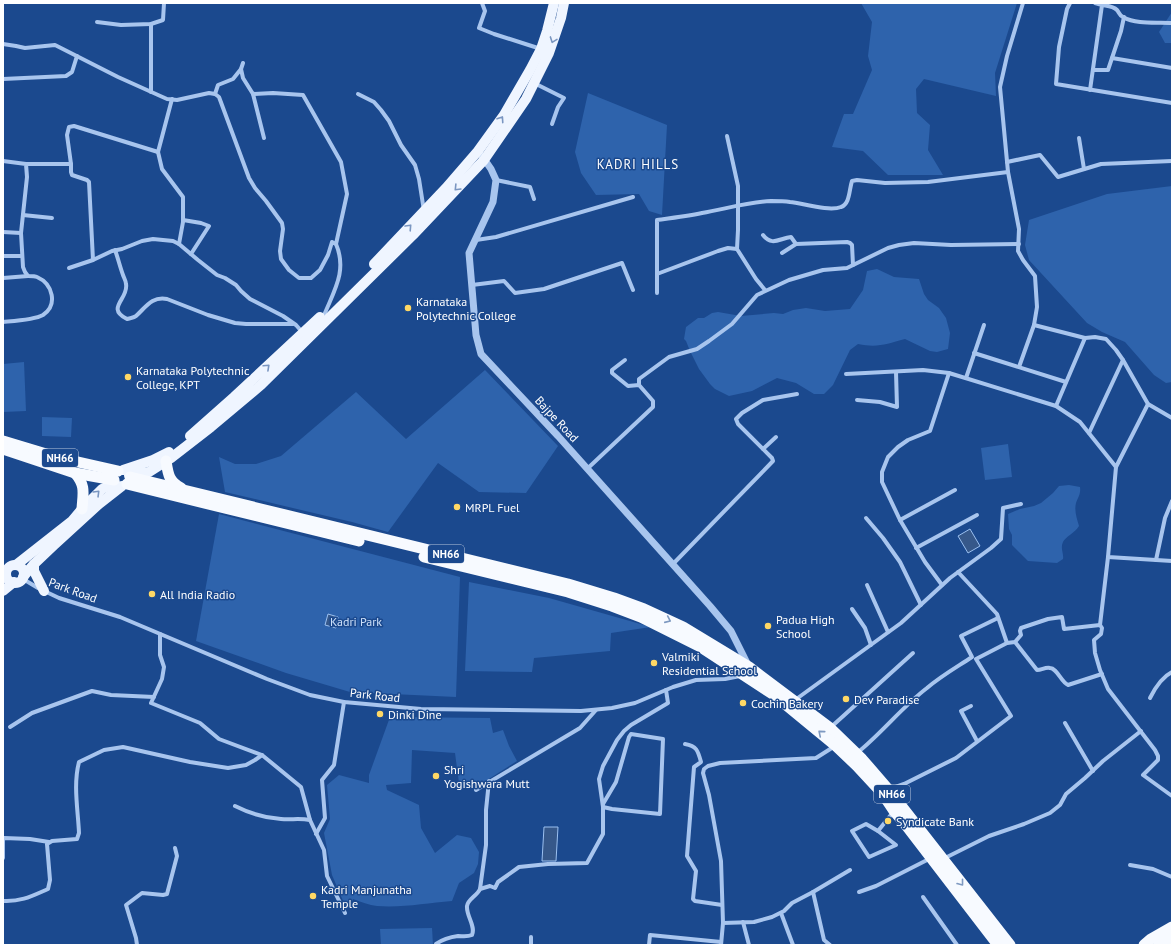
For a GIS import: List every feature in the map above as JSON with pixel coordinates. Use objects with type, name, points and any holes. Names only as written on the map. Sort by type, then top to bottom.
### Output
[{"type":"highway","name":"NH66","points":[[3,441],[122,478],[593,600],[641,617],[700,646],[747,671],[836,746],[857,766],[882,793],[894,811],[1010,945]]},
{"type":"highway","name":"NH66","points":[[3,449],[75,473],[122,478],[188,491],[554,580],[614,598],[644,609],[683,627],[794,701],[830,728],[857,753],[888,789],[998,945]]},
{"type":"highway","points":[[166,461],[169,477],[175,486],[188,491]]},
{"type":"highway","points":[[75,473],[82,482],[83,487],[82,509]]},
{"type":"highway","points":[[1144,945],[1151,939],[1172,927]]},
{"type":"highway","points":[[1159,945],[1172,938]]},
{"type":"main road","points":[[14,579],[7,573],[9,568],[16,565],[72,521],[102,488],[153,460],[175,452],[261,385],[424,211],[478,151],[504,115],[541,49],[554,3]]},
{"type":"main road","points":[[3,591],[14,579],[34,564],[99,504],[122,478],[149,472],[166,461],[303,333],[323,318],[413,234],[484,160],[526,99],[549,53],[561,18],[564,3]]},
{"type":"main road","points":[[34,564],[34,571],[44,591]]},
{"type":"main road","points":[[14,579],[24,574],[22,568],[16,565]]},
{"type":"street","points":[[97,22],[122,25],[151,24],[163,20],[164,3]]},
{"type":"street","points":[[482,3],[485,11],[479,28],[541,49]]},
{"type":"street","points":[[1019,367],[1034,325],[1037,307],[1035,276],[1018,251],[1019,229],[1008,172],[1000,87],[1007,56],[1023,3]]},
{"type":"street","points":[[1070,3],[1067,8],[1059,47],[1056,84],[1172,103]]},
{"type":"street","points":[[1095,3],[1110,6],[1121,16],[1140,22],[1172,23]]},
{"type":"street","points":[[1090,90],[1102,5]]},
{"type":"street","points":[[1093,70],[1108,70],[1124,17]]},
{"type":"street","points":[[151,24],[151,92]]},
{"type":"street","points":[[3,44],[25,48],[55,45],[118,77],[167,99],[177,100],[209,93],[215,94],[219,97],[249,178],[282,223],[283,229],[280,251],[281,259],[289,270],[299,278],[311,278],[320,270],[328,255],[332,242],[336,244]]},
{"type":"street","points":[[3,79],[66,76],[72,72],[77,56]]},
{"type":"street","points":[[1112,58],[1172,68]]},
{"type":"street","points":[[215,94],[218,86],[233,79],[241,69],[243,63]]},
{"type":"street","points":[[241,69],[243,78],[253,94],[264,138]]},
{"type":"street","points":[[534,82],[564,98],[558,107],[552,124]]},
{"type":"street","points":[[253,94],[273,93],[303,95],[341,162],[347,194],[336,244],[340,252],[341,268],[338,283],[323,318]]},
{"type":"street","points":[[358,94],[374,102],[381,110],[389,121],[401,145],[415,165],[419,179],[424,211]]},
{"type":"street","points":[[172,99],[158,152],[162,169],[183,197],[183,220],[179,244]]},
{"type":"street","points":[[94,260],[89,182],[72,175],[67,135],[69,126],[74,126],[158,152]]},
{"type":"street","points":[[727,136],[738,186],[737,249],[756,280],[766,290]]},
{"type":"street","points":[[1079,138],[1084,169]]},
{"type":"street","points":[[478,151],[496,180],[530,187],[534,198]]},
{"type":"street","points":[[1007,162],[1040,155],[1058,177],[1101,164],[1172,161]]},
{"type":"street","points":[[3,161],[26,164],[71,164]]},
{"type":"street","points":[[26,164],[27,177],[21,233],[23,267],[28,276]]},
{"type":"street","points":[[656,293],[657,220],[702,213],[738,205],[771,201],[790,202],[813,207],[839,208],[847,202],[849,188],[852,181],[928,182],[1008,172]]},
{"type":"street","name":"Bajpe Road","points":[[496,180],[493,202],[469,253],[476,335],[481,354],[558,436],[731,630],[747,671]]},
{"type":"street","points":[[475,240],[496,238],[633,197]]},
{"type":"street","points":[[23,215],[52,218]]},
{"type":"street","points":[[183,220],[201,223],[208,226],[191,254]]},
{"type":"street","points":[[3,232],[21,233]]},
{"type":"street","points":[[763,235],[772,241],[791,237],[796,244]]},
{"type":"street","points":[[69,268],[142,241],[162,239],[179,244],[217,276],[225,278],[236,285],[241,292],[250,299],[284,316],[303,333]]},
{"type":"street","points":[[782,253],[796,244],[813,242],[850,243],[852,245],[853,265]]},
{"type":"street","points":[[587,469],[653,407],[652,401],[639,385],[639,379],[669,356],[697,349],[732,324],[757,295],[766,290],[803,275],[823,270],[847,268],[888,248],[899,245],[914,243],[951,245],[1019,244]]},
{"type":"street","points":[[657,274],[718,251],[728,248],[737,249]]},
{"type":"street","points":[[115,250],[126,284],[126,291],[120,301],[118,312],[121,316],[127,319],[136,316],[154,299],[161,297],[208,315],[235,323],[293,324]]},
{"type":"street","points":[[3,256],[22,256]]},
{"type":"street","points":[[472,285],[504,281],[515,293],[544,289],[622,263],[634,290]]},
{"type":"street","points":[[3,278],[28,276],[37,277],[49,286],[52,296],[52,304],[49,310],[42,316],[3,322]]},
{"type":"street","points":[[966,378],[984,325]]},
{"type":"street","points":[[1034,325],[1085,338],[1095,337],[1106,339],[1123,360],[1148,404],[1172,418]]},
{"type":"street","points":[[1056,406],[1085,338]]},
{"type":"street","points":[[974,353],[1066,382]]},
{"type":"street","points":[[625,360],[612,370],[612,373],[628,386],[639,385]]},
{"type":"street","points":[[1089,433],[1123,360]]},
{"type":"street","points":[[846,374],[923,370],[949,373],[1056,406],[1080,422],[1116,467]]},
{"type":"street","points":[[856,400],[880,402],[897,406],[896,372]]},
{"type":"street","points":[[942,585],[925,562],[900,520],[882,482],[882,472],[888,457],[898,447],[908,440],[930,431],[949,373]]},
{"type":"street","points":[[673,564],[773,461],[772,458],[738,424],[736,419],[742,413],[763,400],[797,394]]},
{"type":"street","points":[[1148,404],[1116,467],[1100,625],[1102,628],[1100,634],[1094,640],[1095,653],[1108,689],[1156,750],[1158,760],[1143,774],[1172,796]]},
{"type":"street","points":[[763,449],[776,437]]},
{"type":"street","points":[[900,520],[955,490]]},
{"type":"street","points":[[1156,560],[1166,518],[1172,501]]},
{"type":"street","points":[[794,701],[902,623],[942,585],[991,548],[1000,539],[1003,508],[1021,504]]},
{"type":"street","points":[[916,548],[977,515]]},
{"type":"street","points":[[866,518],[883,538],[900,562],[921,605]]},
{"type":"street","points":[[1108,557],[1172,561]]},
{"type":"street","points":[[958,572],[997,614],[1007,643]]},
{"type":"street","name":"Park Road","points":[[14,579],[59,598],[120,617],[267,679],[310,695],[344,702],[421,709],[597,710],[635,703],[666,690],[696,680],[725,679],[747,671]]},
{"type":"street","points":[[866,585],[888,632]]},
{"type":"street","points":[[852,610],[865,628],[871,644]]},
{"type":"street","points":[[888,789],[904,784],[956,758],[1011,716],[976,659],[1007,643],[1015,642],[1021,635],[1021,628],[1048,619],[1062,617],[1064,629],[1100,625]]},
{"type":"street","points":[[857,753],[927,688],[972,657],[961,636],[998,618]]},
{"type":"street","points":[[160,634],[160,656],[164,667],[162,679],[151,703],[200,723],[219,739],[262,755],[301,787],[310,820],[324,850],[327,876],[345,913]]},
{"type":"street","points":[[1015,642],[1037,670],[1051,667],[1064,684],[1068,686],[1102,674]]},
{"type":"street","points":[[830,728],[912,652]]},
{"type":"street","points":[[1150,698],[1154,689],[1166,675],[1172,672]]},
{"type":"street","points":[[480,888],[490,886],[496,888],[498,882],[519,867],[548,864],[587,863],[603,834],[603,806],[599,779],[603,766],[620,735],[631,725],[668,703],[666,690]]},
{"type":"street","points":[[10,726],[32,713],[92,691],[111,695],[154,697]]},
{"type":"street","points":[[316,834],[324,818],[322,780],[334,765],[344,702]]},
{"type":"street","points":[[971,706],[961,711],[977,741]]},
{"type":"street","points":[[476,790],[580,728],[597,710]]},
{"type":"street","points":[[1064,723],[1093,771]]},
{"type":"street","points":[[859,892],[876,886],[989,836],[1050,813],[1060,805],[1066,794],[1103,761],[1141,731]]},
{"type":"street","points":[[631,734],[663,739],[660,814],[612,809],[603,806],[616,782],[631,734]]},
{"type":"street","points":[[685,744],[692,745],[698,751],[701,762],[694,767],[687,856],[696,871],[693,899],[696,901],[722,905]]},
{"type":"street","points":[[649,945],[650,935],[721,943],[723,923],[721,861],[709,795],[703,773],[704,769],[708,766],[720,763],[816,758],[836,746]]},
{"type":"street","points":[[3,858],[4,838],[19,838],[49,842],[77,839],[80,833],[76,773],[79,762],[104,750],[123,747],[190,762],[228,768],[246,765],[262,755]]},
{"type":"street","points":[[436,945],[447,938],[470,936],[473,933],[467,905],[479,892],[480,888],[486,845],[486,810],[489,781]]},
{"type":"street","points":[[235,806],[245,811],[271,817],[310,820]]},
{"type":"street","points":[[878,831],[894,811]]},
{"type":"street","points":[[866,824],[878,831],[896,845],[869,857],[852,831],[866,824]]},
{"type":"street","points":[[3,901],[14,902],[48,889],[50,880],[47,844],[49,842]]},
{"type":"street","points":[[137,945],[126,905],[142,893],[163,896],[167,894],[177,856],[175,848]]},
{"type":"street","points":[[1130,866],[1153,869],[1172,877]]},
{"type":"street","points":[[723,923],[754,922],[772,917],[784,911],[792,903],[850,870]]},
{"type":"street","points":[[813,892],[824,940],[830,945]]},
{"type":"street","points":[[923,897],[956,945]]},
{"type":"street","points":[[781,913],[793,945]]},
{"type":"street","points":[[743,922],[749,945]]},
{"type":"street","points":[[531,937],[531,945]]},
{"type":"green space","points":[[861,3],[1017,3],[995,73],[996,96],[924,79],[916,89],[917,113],[930,125],[928,150],[943,175],[888,175],[863,151],[832,147],[844,114],[853,114],[872,70],[868,56],[872,22]]},
{"type":"green space","points":[[1172,12],[1172,43],[1165,43],[1159,32]]},
{"type":"green space","points":[[588,93],[667,125],[662,215],[649,211],[639,194],[596,195],[581,173],[575,152]]},
{"type":"green space","points":[[1172,186],[1172,382],[1166,383],[1154,375],[1125,342],[1102,332],[1087,323],[1029,260],[1025,245],[1029,220],[1107,194]]},
{"type":"green space","points":[[877,269],[894,277],[919,279],[924,294],[928,300],[939,308],[946,318],[950,333],[948,349],[937,352],[930,351],[905,339],[887,344],[858,344],[850,350],[833,385],[824,394],[814,394],[796,383],[777,378],[752,391],[729,396],[715,389],[710,384],[699,369],[684,339],[686,327],[698,318],[704,318],[712,313],[718,312],[741,316],[774,313],[783,314],[793,310],[806,308],[825,311],[850,309],[863,290],[867,271]]},
{"type":"green space","points":[[24,362],[26,411],[3,412],[3,364]]},
{"type":"green space","points":[[485,370],[558,446],[526,493],[479,492],[438,463],[388,532],[225,492],[219,457],[235,464],[256,464],[281,456],[356,392],[406,439]]},
{"type":"green space","points":[[42,417],[72,418],[71,437],[42,436]]},
{"type":"green space","points":[[1008,444],[1012,477],[985,480],[981,448]]},
{"type":"green space","points":[[1069,485],[1080,487],[1080,494],[1075,509],[1079,526],[1063,542],[1063,559],[1057,563],[1028,561],[1012,545],[1012,535],[1009,529],[1008,514],[1041,503],[1059,486]]},
{"type":"green space","name":"Kadri Park","points":[[219,514],[460,577],[456,697],[350,692],[286,673],[196,641]]},
{"type":"green space","points":[[469,582],[549,598],[651,627],[611,633],[610,651],[534,658],[532,672],[465,671]]},
{"type":"green space","points":[[390,717],[490,718],[493,733],[503,730],[517,761],[481,784],[459,783],[455,753],[412,750],[411,783],[386,785],[387,790],[419,805],[421,828],[435,853],[457,835],[471,838],[479,852],[478,864],[474,873],[459,883],[452,901],[396,906],[374,906],[353,899],[351,904],[344,903],[332,875],[324,833],[330,819],[327,785],[339,775],[369,783],[369,775]]},
{"type":"green space","points":[[432,928],[433,945],[381,945],[380,929]]},
{"type":"shaded area","points":[[970,529],[980,546],[968,553],[958,536]]},
{"type":"shaded area","points":[[328,614],[338,617],[336,628],[325,625]]},
{"type":"shaded area","points":[[544,827],[558,827],[556,861],[542,861]]},
{"type":"place","name":"Karnataka Polytechnic College","points":[[408,308]]},
{"type":"place","name":"Karnataka Polytechnic College, KPT","points":[[128,377]]},
{"type":"place","name":"MRPL Fuel","points":[[457,507]]},
{"type":"place","name":"All India Radio","points":[[152,594]]},
{"type":"place","name":"Padua High School","points":[[768,626]]},
{"type":"place","name":"Valmiki Residential School","points":[[654,663]]},
{"type":"place","name":"Dev Paradise","points":[[846,699]]},
{"type":"place","name":"Cochin Bakery","points":[[743,703]]},
{"type":"place","name":"Dinki Dine","points":[[380,714]]},
{"type":"place","name":"Shri Yogishwara Mutt","points":[[436,776]]},
{"type":"place","name":"Syndicate Bank","points":[[888,821]]},
{"type":"place","name":"Kadri Manjunatha Temple","points":[[313,896]]},
{"type":"district","name":"KADRI HILLS","points":[[638,164]]}]
